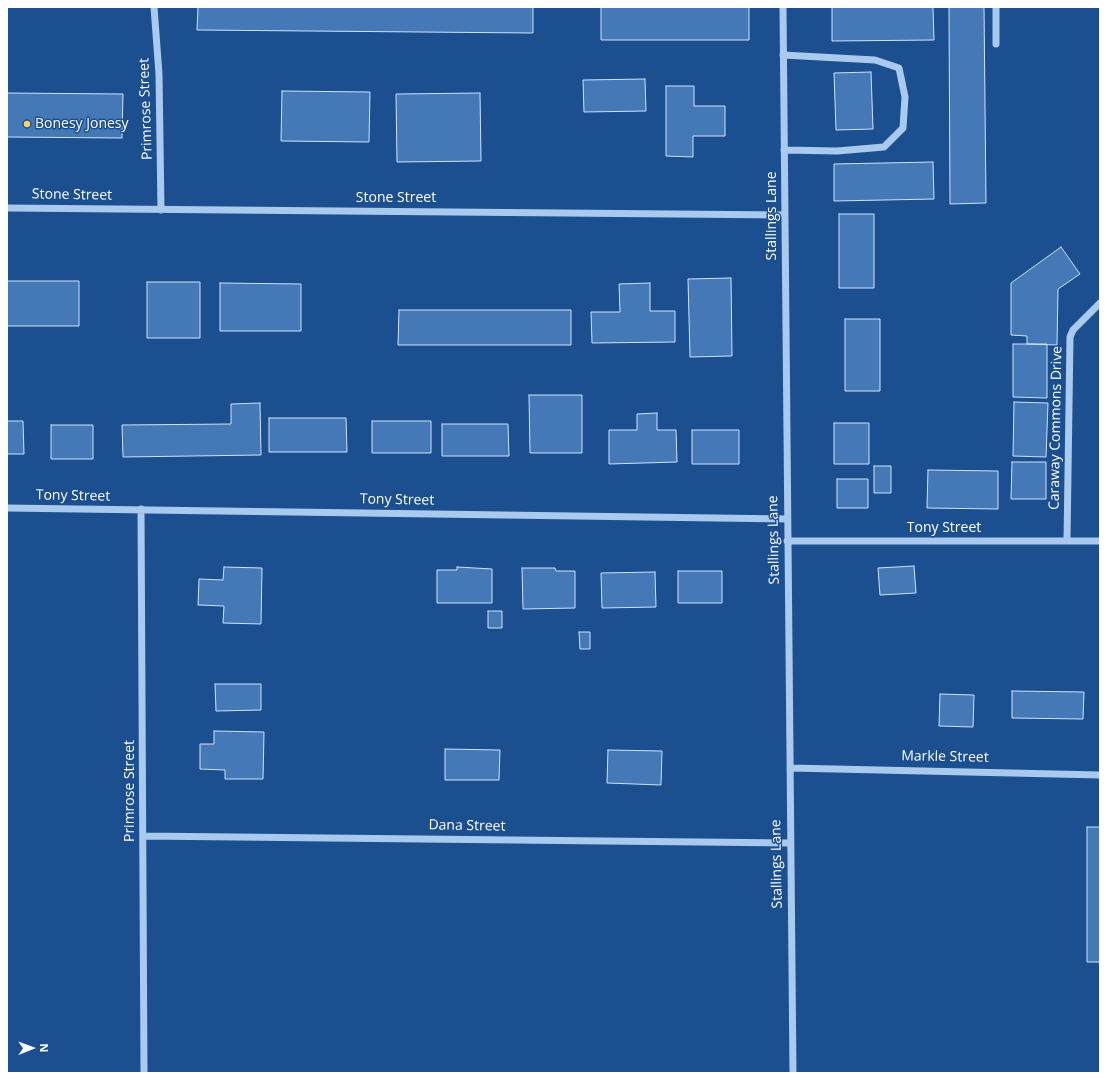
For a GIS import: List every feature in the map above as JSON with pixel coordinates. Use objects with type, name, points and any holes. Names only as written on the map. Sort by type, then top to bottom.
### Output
[{"type":"street","name":"Primrose Street","points":[[154,7],[159,74],[161,210]]},
{"type":"street","name":"Stallings Lane","points":[[783,7],[793,1073]]},
{"type":"street","points":[[996,7],[996,44]]},
{"type":"street","points":[[783,55],[875,60],[899,68],[905,97],[903,128],[884,147],[837,151],[784,150]]},
{"type":"street","name":"Stone Street","points":[[7,208],[785,215]]},
{"type":"street","name":"Caraway Commons Drive","points":[[1067,541],[1070,337],[1073,330],[1100,303]]},
{"type":"street","name":"Tony Street","points":[[7,508],[787,519]]},
{"type":"street","name":"Primrose Street","points":[[141,510],[144,1073]]},
{"type":"street","name":"Tony Street","points":[[787,541],[1100,542]]},
{"type":"street","name":"Markle Street","points":[[790,768],[1100,775]]},
{"type":"street","name":"Dana Street","points":[[143,836],[790,843]]},
{"type":"building","points":[[198,7],[533,7],[533,33],[197,30]]},
{"type":"building","points":[[601,7],[749,7],[749,40],[601,40]]},
{"type":"building","points":[[832,7],[933,7],[934,40],[832,41]]},
{"type":"building","points":[[949,7],[984,7],[986,203],[950,204]]},
{"type":"building","points":[[871,72],[873,129],[836,130],[834,73]]},
{"type":"building","points":[[645,79],[646,111],[584,112],[583,80]]},
{"type":"building","points":[[666,86],[694,86],[694,106],[725,106],[725,136],[693,136],[693,157],[666,156]]},
{"type":"building","points":[[282,91],[370,92],[369,142],[281,141]]},
{"type":"building","points":[[7,93],[123,94],[122,138],[7,137]]},
{"type":"building","points":[[480,93],[481,161],[397,162],[396,94]]},
{"type":"building","points":[[933,162],[934,199],[834,201],[834,164]]},
{"type":"building","points":[[839,214],[874,214],[874,288],[839,288]]},
{"type":"building","points":[[1061,247],[1080,274],[1058,289],[1057,345],[1027,344],[1027,336],[1011,335],[1011,283]]},
{"type":"building","points":[[731,278],[732,356],[690,357],[688,279]]},
{"type":"building","points":[[7,281],[79,281],[79,326],[7,326]]},
{"type":"building","points":[[147,282],[200,282],[200,338],[147,338]]},
{"type":"building","points":[[220,283],[301,284],[301,331],[220,331]]},
{"type":"building","points":[[650,283],[650,311],[675,311],[675,342],[592,343],[591,312],[620,312],[619,284]]},
{"type":"building","points":[[399,310],[571,310],[571,345],[398,345]]},
{"type":"building","points":[[845,319],[880,319],[880,391],[845,391]]},
{"type":"building","points":[[1013,344],[1047,344],[1047,398],[1013,397]]},
{"type":"building","points":[[529,395],[582,395],[582,453],[530,453]]},
{"type":"building","points":[[1014,402],[1048,403],[1046,457],[1013,456]]},
{"type":"building","points":[[260,403],[261,455],[123,457],[122,425],[231,424],[231,404]]},
{"type":"building","points":[[657,413],[657,430],[676,430],[677,462],[609,464],[609,430],[637,430],[637,414]]},
{"type":"building","points":[[269,418],[346,418],[347,452],[269,452]]},
{"type":"building","points":[[7,421],[23,421],[24,454],[7,454]]},
{"type":"building","points":[[372,421],[431,421],[431,453],[372,453]]},
{"type":"building","points":[[834,423],[869,423],[869,464],[834,464]]},
{"type":"building","points":[[442,424],[508,424],[509,456],[442,456]]},
{"type":"building","points":[[51,425],[93,425],[93,459],[51,459]]},
{"type":"building","points":[[692,430],[739,430],[739,464],[692,464]]},
{"type":"building","points":[[1012,462],[1046,462],[1046,499],[1011,499]]},
{"type":"building","points":[[874,466],[891,466],[891,493],[874,493]]},
{"type":"building","points":[[928,470],[998,471],[998,509],[927,508]]},
{"type":"building","points":[[837,479],[868,479],[868,508],[837,508]]},
{"type":"building","points":[[914,566],[916,593],[880,595],[878,568]]},
{"type":"building","points":[[224,567],[262,568],[261,624],[223,623],[224,606],[198,605],[199,579],[223,580]]},
{"type":"building","points":[[457,567],[492,569],[492,603],[437,603],[437,570],[457,570]]},
{"type":"building","points":[[522,568],[555,568],[556,571],[575,571],[575,608],[523,609]]},
{"type":"building","points":[[678,571],[722,571],[722,603],[678,603]]},
{"type":"building","points":[[655,572],[656,607],[602,608],[601,573]]},
{"type":"building","points":[[488,611],[502,611],[502,628],[488,628]]},
{"type":"building","points":[[579,632],[590,632],[590,649],[580,649]]},
{"type":"building","points":[[215,684],[261,684],[261,710],[216,711]]},
{"type":"building","points":[[1012,691],[1084,692],[1083,719],[1012,718]]},
{"type":"building","points":[[940,694],[974,695],[973,727],[939,726]]},
{"type":"building","points":[[214,731],[264,732],[263,779],[225,779],[225,770],[200,769],[200,744],[214,744]]},
{"type":"building","points":[[445,749],[500,750],[499,780],[445,780]]},
{"type":"building","points":[[608,750],[662,751],[661,785],[607,783]]},
{"type":"building","points":[[1087,827],[1100,827],[1100,962],[1087,962]]},
{"type":"place","name":"Bonesy Jonesy","points":[[27,124]]}]
